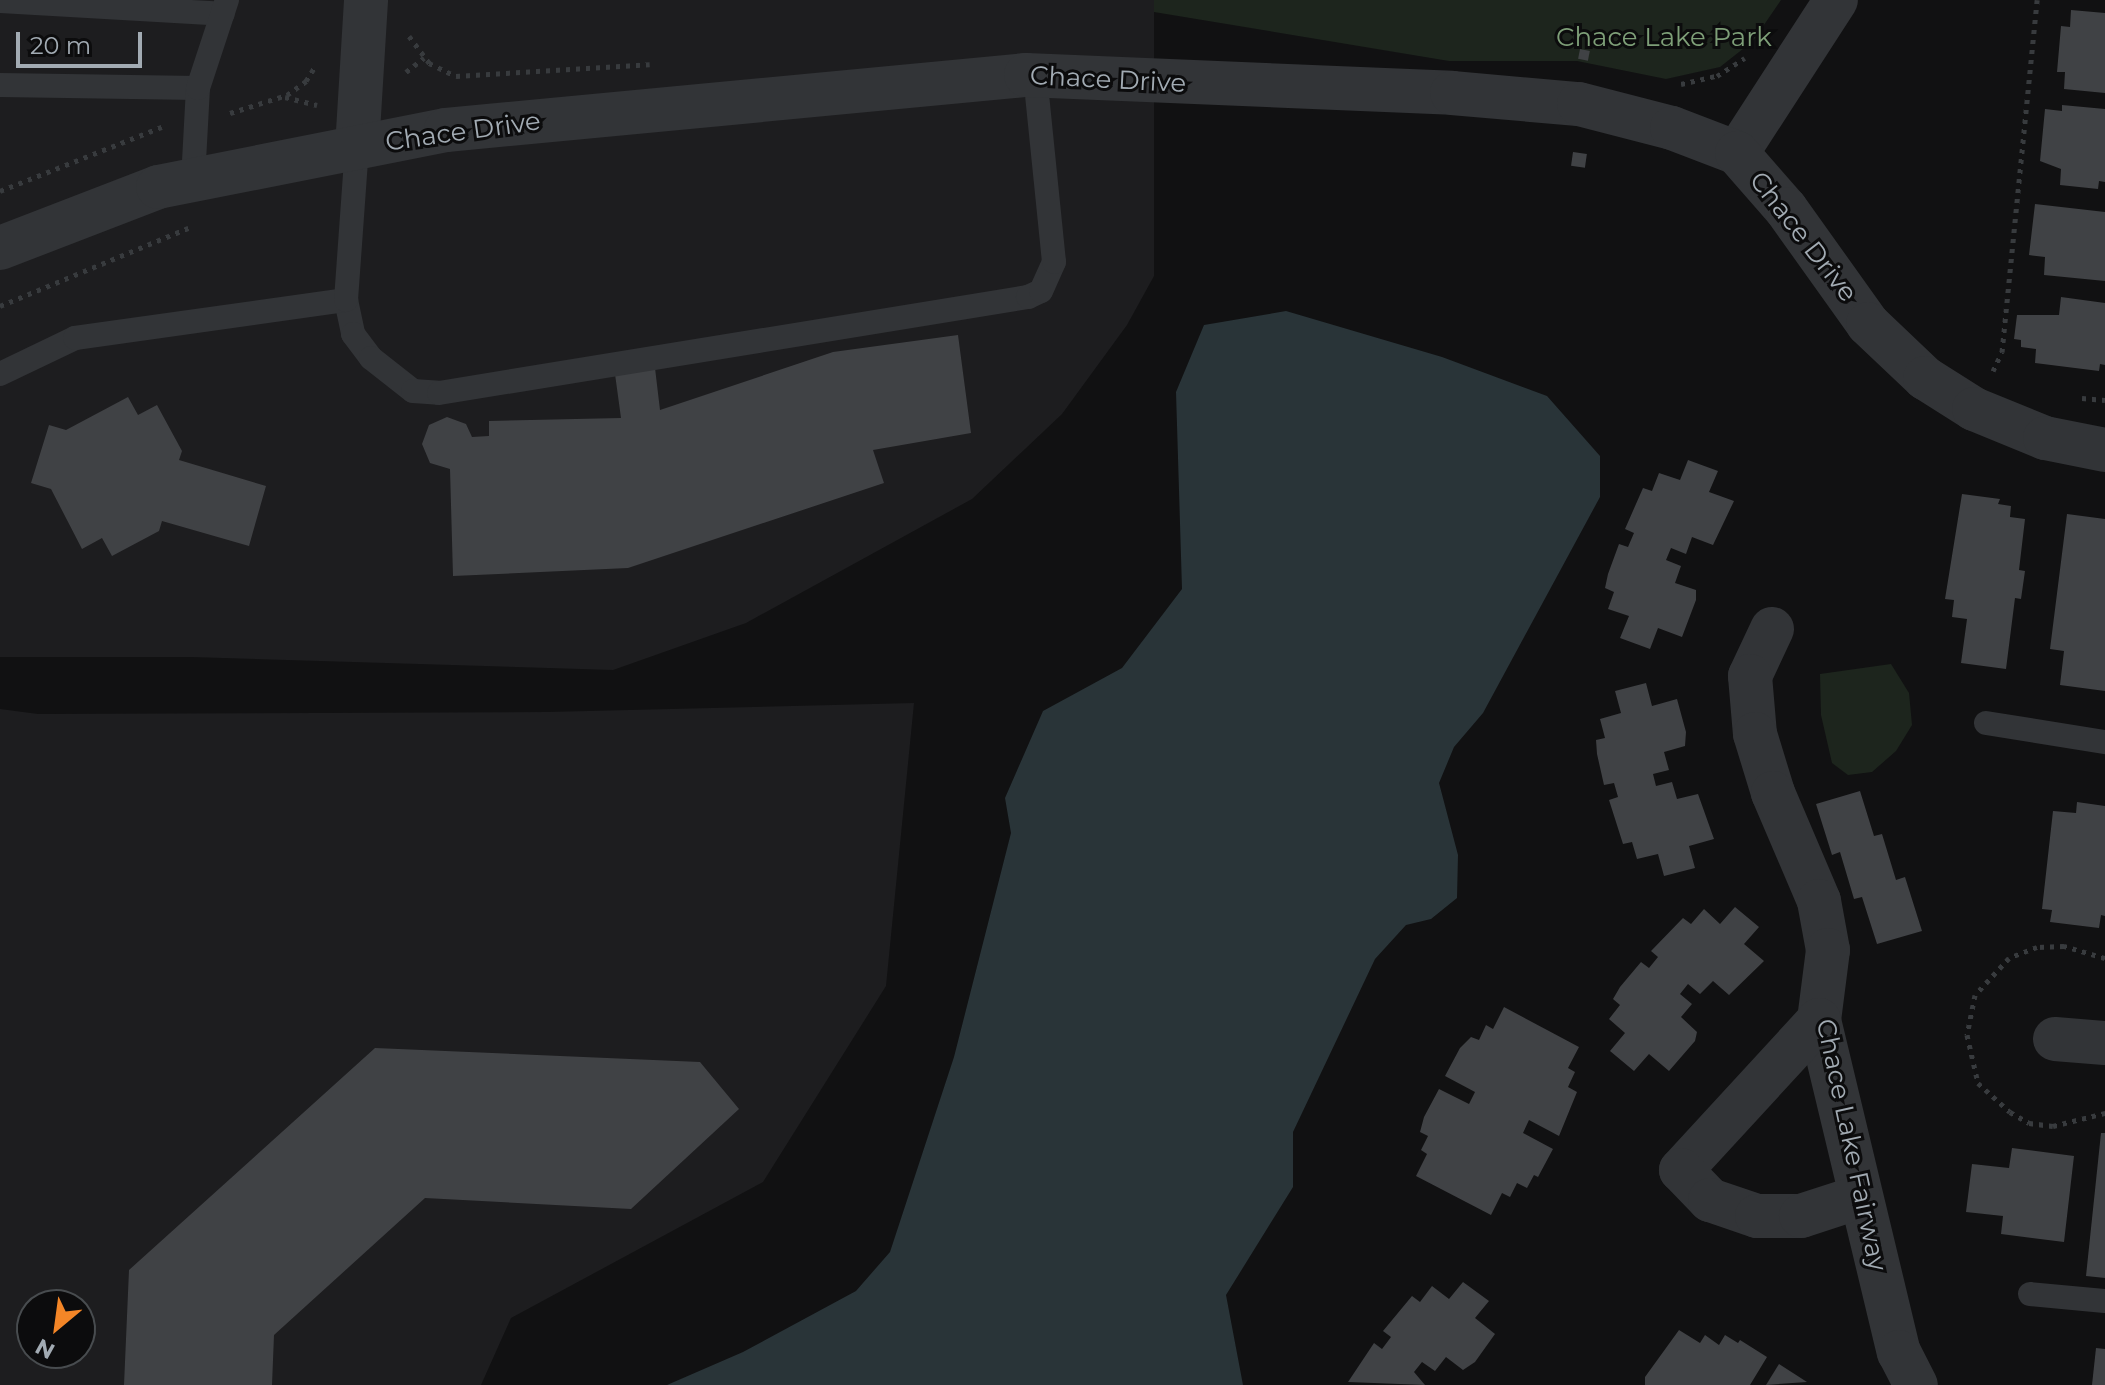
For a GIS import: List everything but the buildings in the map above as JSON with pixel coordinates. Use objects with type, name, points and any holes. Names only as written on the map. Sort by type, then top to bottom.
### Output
[{"type":"street","points":[[357,148],[366,0]]},
{"type":"street","points":[[1737,153],[1836,0]]},
{"type":"street","name":"Chace Drive","points":[[0,248],[158,187],[446,130],[1035,75],[1452,93],[1579,104],[1672,128],[1737,153],[1786,209],[1868,324],[1925,378],[1974,409],[2045,438],[2105,450]]},
{"type":"street","name":"Chace Lake Fairway","points":[[1772,629],[1750,676],[1755,734],[1773,793],[1819,901],[1828,950],[1819,1020],[1859,1197],[1899,1352],[1916,1385]]},
{"type":"street","points":[[1819,1020],[1681,1170],[1710,1200],[1757,1216],[1801,1216],[1859,1197]]},
{"type":"street","points":[[2055,1039],[2105,1043]]},
{"type":"lane","points":[[0,1],[225,7],[198,88],[193,180]]},
{"type":"lane","points":[[357,148],[346,300],[353,334],[371,358],[413,391],[439,393],[1028,297],[1041,291],[1054,262],[1035,75]]},
{"type":"lane","points":[[0,85],[198,88]]},
{"type":"lane","points":[[0,374],[75,338],[346,300]]},
{"type":"lane","points":[[1986,723],[2105,742]]},
{"type":"lane","points":[[2030,1294],[2105,1301]]},
{"type":"path","points":[[1974,409],[2002,352],[2037,0]]},
{"type":"path","points":[[405,26],[418,52],[456,76],[653,63]]},
{"type":"path","points":[[1673,86],[1717,76],[1751,54]]},
{"type":"path","points":[[0,306],[198,225]]},
{"type":"shaded area","points":[[0,0],[1154,0],[1154,276],[1127,325],[1062,414],[972,499],[746,623],[613,670],[191,657],[0,657]]},
{"type":"shaded area","points":[[1286,311],[1442,357],[1547,396],[1600,456],[1600,497],[1483,713],[1454,747],[1439,783],[1458,855],[1457,898],[1431,919],[1406,925],[1375,959],[1293,1132],[1293,1187],[1226,1295],[1243,1385],[667,1385],[743,1352],[856,1291],[890,1252],[954,1057],[1011,833],[1005,798],[1043,711],[1122,668],[1182,589],[1176,392],[1204,325]]},
{"type":"shaded area","points":[[914,703],[886,986],[763,1182],[511,1318],[481,1385],[0,1385],[0,709],[38,714],[547,712]]},
{"type":"green space","name":"Chace Lake Park","points":[[1154,0],[1781,0],[1753,41],[1720,67],[1666,79],[1577,61],[1449,61],[1154,12]]},
{"type":"green space","points":[[1891,664],[1909,693],[1912,725],[1896,751],[1872,772],[1848,775],[1832,763],[1821,715],[1820,674]]}]
